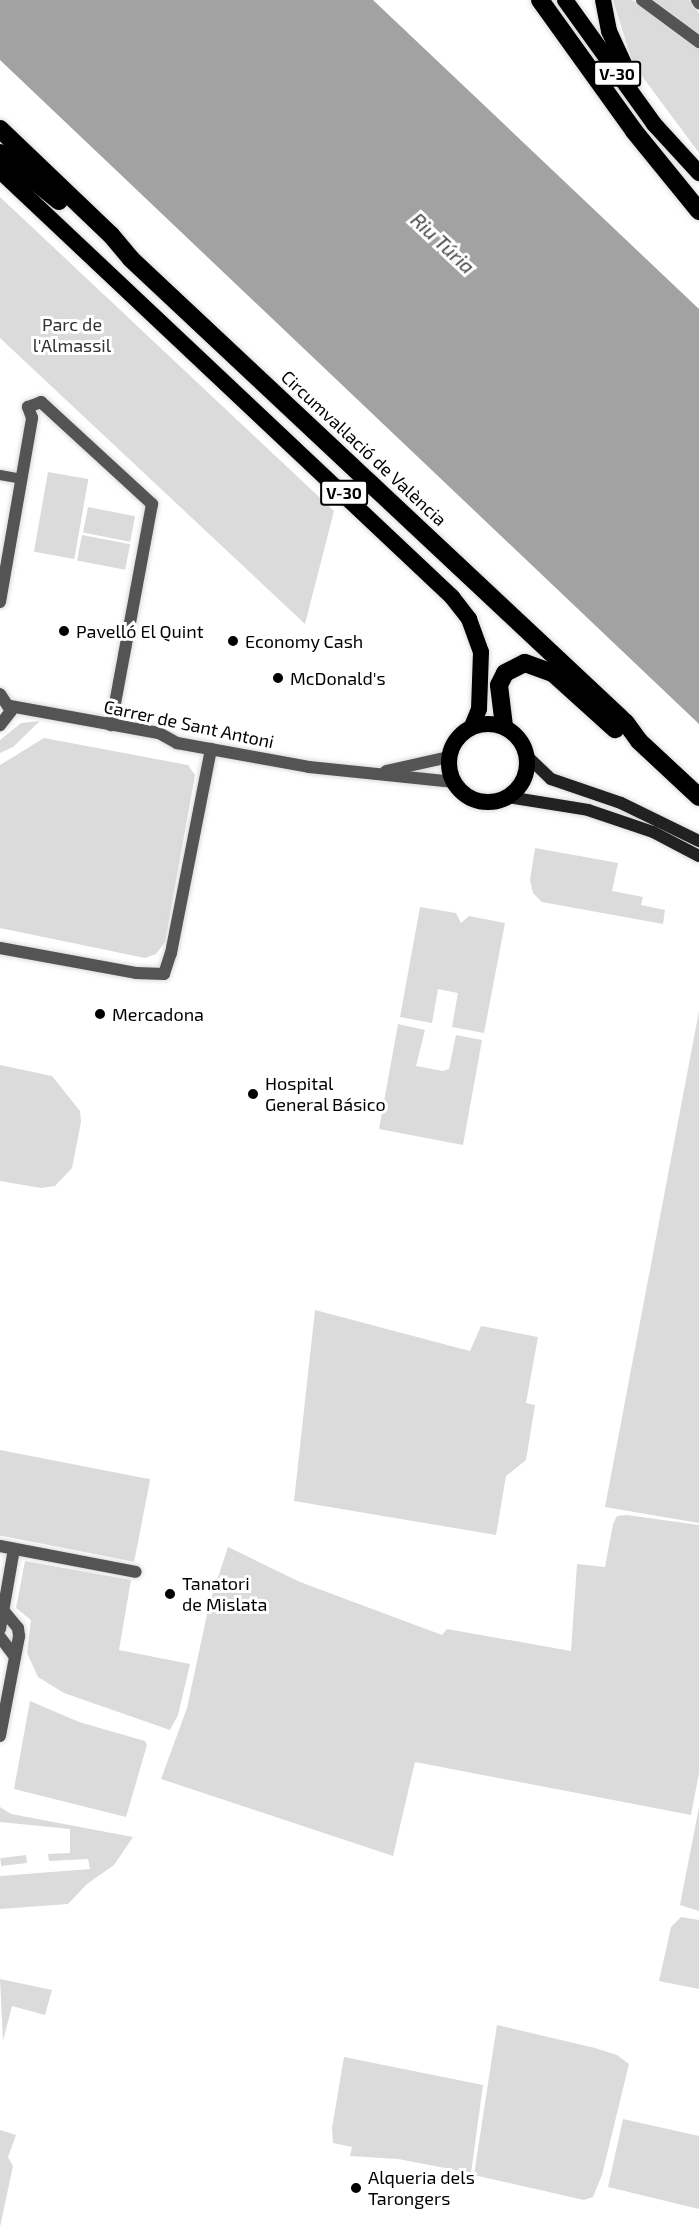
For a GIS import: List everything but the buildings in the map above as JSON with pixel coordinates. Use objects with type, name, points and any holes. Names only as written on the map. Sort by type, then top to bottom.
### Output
[{"type":"highway","name":"V-30","points":[[540,0],[634,131],[699,211]]},
{"type":"highway","name":"V-30","points":[[565,0],[648,116],[699,174]]},
{"type":"highway","points":[[603,0],[609,31],[620,58],[674,144]]},
{"type":"highway","name":"Circumval·lació de València","points":[[0,129],[111,235],[131,259],[609,706],[639,741],[699,797]]},
{"type":"highway","points":[[0,153],[106,244],[131,259]]},
{"type":"highway","name":"V-30","points":[[0,171],[452,597],[469,619],[481,652],[479,709],[472,726]]},
{"type":"highway","points":[[504,726],[500,685],[505,673],[525,663],[537,664],[553,673],[618,731],[639,741]]},
{"type":"highway","points":[[486,723],[504,726],[519,737],[527,756],[524,779],[508,797],[483,802],[464,794],[454,782],[449,757],[455,741],[472,726],[486,723]]},
{"type":"main road","points":[[527,756],[551,779],[621,803],[699,841]]},
{"type":"main road","points":[[508,797],[588,810],[653,832],[699,856]]},
{"type":"street","points":[[642,0],[699,42]]},
{"type":"street","points":[[0,602],[32,418],[44,417],[46,409],[56,413],[152,504],[111,725]]},
{"type":"street","points":[[0,475],[22,479]]},
{"type":"street","points":[[0,694],[10,706],[8,717],[0,725]]},
{"type":"street","name":"Carrer de Sant Antoni","points":[[10,706],[159,733],[177,743],[210,749],[362,774],[454,782]]},
{"type":"street","points":[[0,948],[136,973],[164,974],[171,953],[210,749]]},
{"type":"street","name":"Carrer de Sant Antoni","points":[[362,774],[449,757]]},
{"type":"street","points":[[0,1546],[136,1572]]},
{"type":"street","points":[[0,1629],[14,1549]]},
{"type":"street","points":[[0,1736],[15,1657],[18,1628],[3,1611]]},
{"type":"street","points":[[0,1637],[15,1657]]},
{"type":"green space","points":[[613,0],[632,0],[699,46],[699,153],[633,64]]},
{"type":"green space","points":[[651,0],[690,0],[699,14],[699,34]]},
{"type":"green space","name":"Parc de l'Almassil","points":[[0,197],[334,511],[305,624],[0,338]]},
{"type":"green space","points":[[48,472],[88,479],[74,559],[34,552]]},
{"type":"green space","points":[[88,507],[135,516],[130,542],[83,533]]},
{"type":"green space","points":[[82,535],[130,544],[125,570],[77,561]]},
{"type":"green space","points":[[40,721],[13,747],[0,753],[0,740],[21,723]]},
{"type":"green space","points":[[44,738],[188,765],[195,775],[165,942],[156,954],[145,958],[0,928],[0,765]]},
{"type":"green space","points":[[535,848],[618,863],[612,891],[643,897],[641,905],[665,910],[663,924],[542,902],[533,893],[530,880]]},
{"type":"green space","points":[[420,907],[456,913],[461,923],[469,916],[505,923],[484,1033],[452,1027],[458,993],[438,989],[432,1023],[400,1017]]},
{"type":"green space","points":[[699,1011],[699,1523],[605,1507]]},
{"type":"green space","points":[[398,1024],[425,1030],[416,1066],[443,1071],[449,1069],[456,1035],[482,1040],[463,1145],[379,1129]]},
{"type":"green space","points":[[0,1065],[52,1076],[80,1111],[81,1122],[72,1168],[55,1186],[41,1188],[0,1181]]},
{"type":"green space","points":[[315,1310],[470,1351],[481,1326],[538,1337],[526,1403],[535,1405],[526,1460],[506,1476],[496,1535],[294,1501]]},
{"type":"green space","points":[[0,1450],[150,1479],[134,1562],[0,1536]]},
{"type":"green space","points":[[627,1515],[699,1525],[699,1773],[691,1815],[415,1762],[393,1856],[161,1779],[187,1708],[209,1605],[228,1547],[300,1582],[442,1635],[447,1629],[571,1651],[577,1564],[605,1567],[613,1524],[617,1516]]},
{"type":"green space","points":[[25,1561],[131,1580],[119,1650],[190,1664],[178,1715],[170,1730],[64,1693],[38,1677],[27,1653],[31,1620],[16,1608]]},
{"type":"green space","points":[[30,1701],[79,1722],[145,1741],[147,1745],[126,1817],[14,1789]]},
{"type":"green space","points":[[0,1807],[11,1814],[133,1837],[114,1865],[87,1884],[68,1904],[0,1909],[0,1876],[90,1869],[88,1859],[49,1861],[48,1854],[70,1853],[70,1829],[0,1822]]},
{"type":"green space","points":[[699,1807],[699,1911],[680,1905]]},
{"type":"green space","points":[[26,1855],[27,1863],[1,1866],[0,1858]]},
{"type":"green space","points":[[681,1917],[699,1920],[699,1989],[659,1981],[671,1927]]},
{"type":"green space","points":[[0,1979],[52,1990],[45,2015],[12,2006],[3,2041]]},
{"type":"green space","points":[[497,2025],[595,2048],[617,2055],[629,2064],[602,2175],[593,2197],[584,2200],[474,2175]]},
{"type":"green space","points":[[344,2057],[483,2085],[471,2173],[398,2159],[350,2156],[352,2147],[333,2143],[332,2128]]},
{"type":"green space","points":[[623,2119],[699,2136],[699,2209],[608,2187]]},
{"type":"green space","points":[[0,2130],[16,2135],[8,2157],[13,2166],[0,2227]]},
{"type":"water","name":"Riu Túria","points":[[0,0],[373,0],[699,309],[699,724],[0,60]]},
{"type":"place","name":"Pavelló El Quint","points":[[64,631]]},
{"type":"place","name":"Economy Cash","points":[[233,641]]},
{"type":"place","name":"McDonald's","points":[[278,678]]},
{"type":"place","name":"Mercadona","points":[[100,1014]]},
{"type":"place","name":"Hospital General Básico","points":[[253,1094]]},
{"type":"place","name":"Tanatori de Mislata","points":[[170,1594]]},
{"type":"place","name":"Alqueria dels Tarongers","points":[[356,2188]]}]
